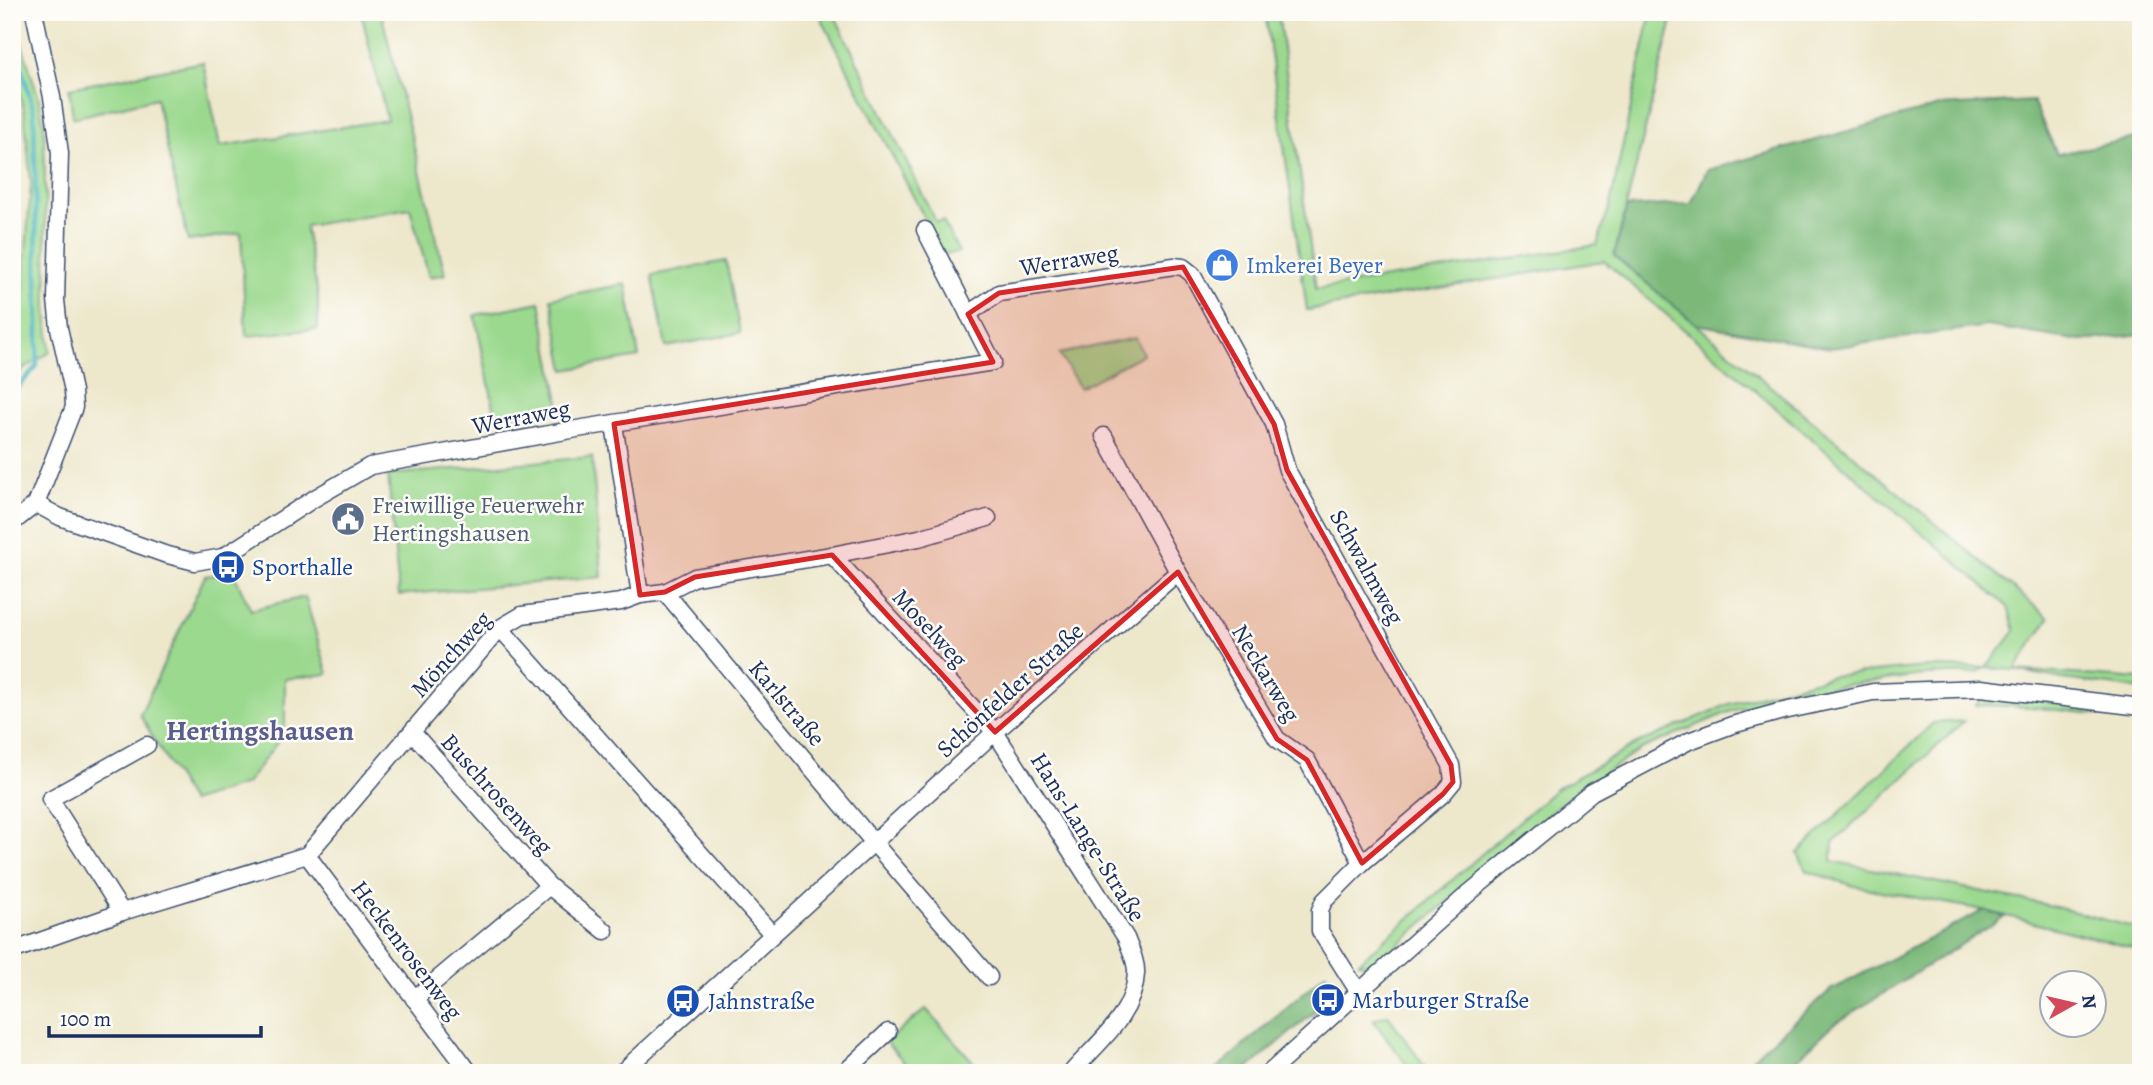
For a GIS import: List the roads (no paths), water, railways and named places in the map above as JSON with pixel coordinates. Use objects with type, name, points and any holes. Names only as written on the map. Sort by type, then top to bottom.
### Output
[{"type":"street","points":[[12,523],[36,504],[74,407],[74,391],[55,300],[60,153],[52,97],[34,12]]},
{"type":"street","name":"Werraweg","points":[[36,504],[60,517],[164,554],[195,562],[223,557],[247,544],[315,498],[370,466],[993,362],[925,230]]},
{"type":"street","name":"Werraweg","points":[[968,314],[999,293],[1174,266],[1183,268]]},
{"type":"street","name":"Schwalmweg","points":[[1183,268],[1192,274],[1274,424],[1287,470],[1451,765],[1453,782],[1443,794],[1362,863]]},
{"type":"street","points":[[614,424],[640,595]]},
{"type":"street","name":"Neckarweg","points":[[1104,436],[1178,572],[1277,739],[1307,760],[1362,863]]},
{"type":"street","name":"Mönchweg","points":[[307,855],[500,628],[522,615],[621,602],[640,595],[665,593],[695,577],[919,538],[988,517]]},
{"type":"street","name":"Moselweg","points":[[832,555],[995,732]]},
{"type":"street","name":"Schönfelder Straße","points":[[630,1070],[772,934],[995,732],[1178,572]]},
{"type":"street","name":"Karlstraße","points":[[665,593],[874,843]]},
{"type":"street","points":[[500,628],[772,934]]},
{"type":"street","points":[[1269,1073],[1490,876],[1592,792],[1689,741],[1779,712],[1873,692],[1981,688],[2141,707]]},
{"type":"street","name":"Buschrosenweg","points":[[412,732],[549,886],[605,931]]},
{"type":"street","name":"Hans-Lange-Straße","points":[[995,732],[1126,937],[1136,973],[1132,997],[1124,1015],[1070,1073]]},
{"type":"street","points":[[122,912],[50,799],[147,745]]},
{"type":"street","points":[[874,843],[989,977]]},
{"type":"street","points":[[12,951],[122,912],[307,855]]},
{"type":"street","name":"Heckenrosenweg","points":[[307,855],[470,1073]]},
{"type":"street","points":[[1358,991],[1320,931],[1320,910],[1324,901],[1362,863]]},
{"type":"street","name":"Buschrosenweg","points":[[414,999],[549,886]]},
{"type":"street","points":[[844,1073],[888,1032]]},
{"type":"waterway","points":[[12,33],[34,112],[38,326],[37,366],[12,394]]},
{"type":"place","name":"Imkerei Beyer","points":[[1222,265]]},
{"type":"place","name":"Freiwillige Feuerwehr Hertingshausen","points":[[348,519]]},
{"type":"place","name":"Sporthalle","points":[[228,567]]},
{"type":"place","name":"Marburger Straße","points":[[1328,1000]]},
{"type":"place","name":"Jahnstraße","points":[[683,1001]]},
{"type":"district","name":"Hertingshausen","points":[[260,731]]}]
